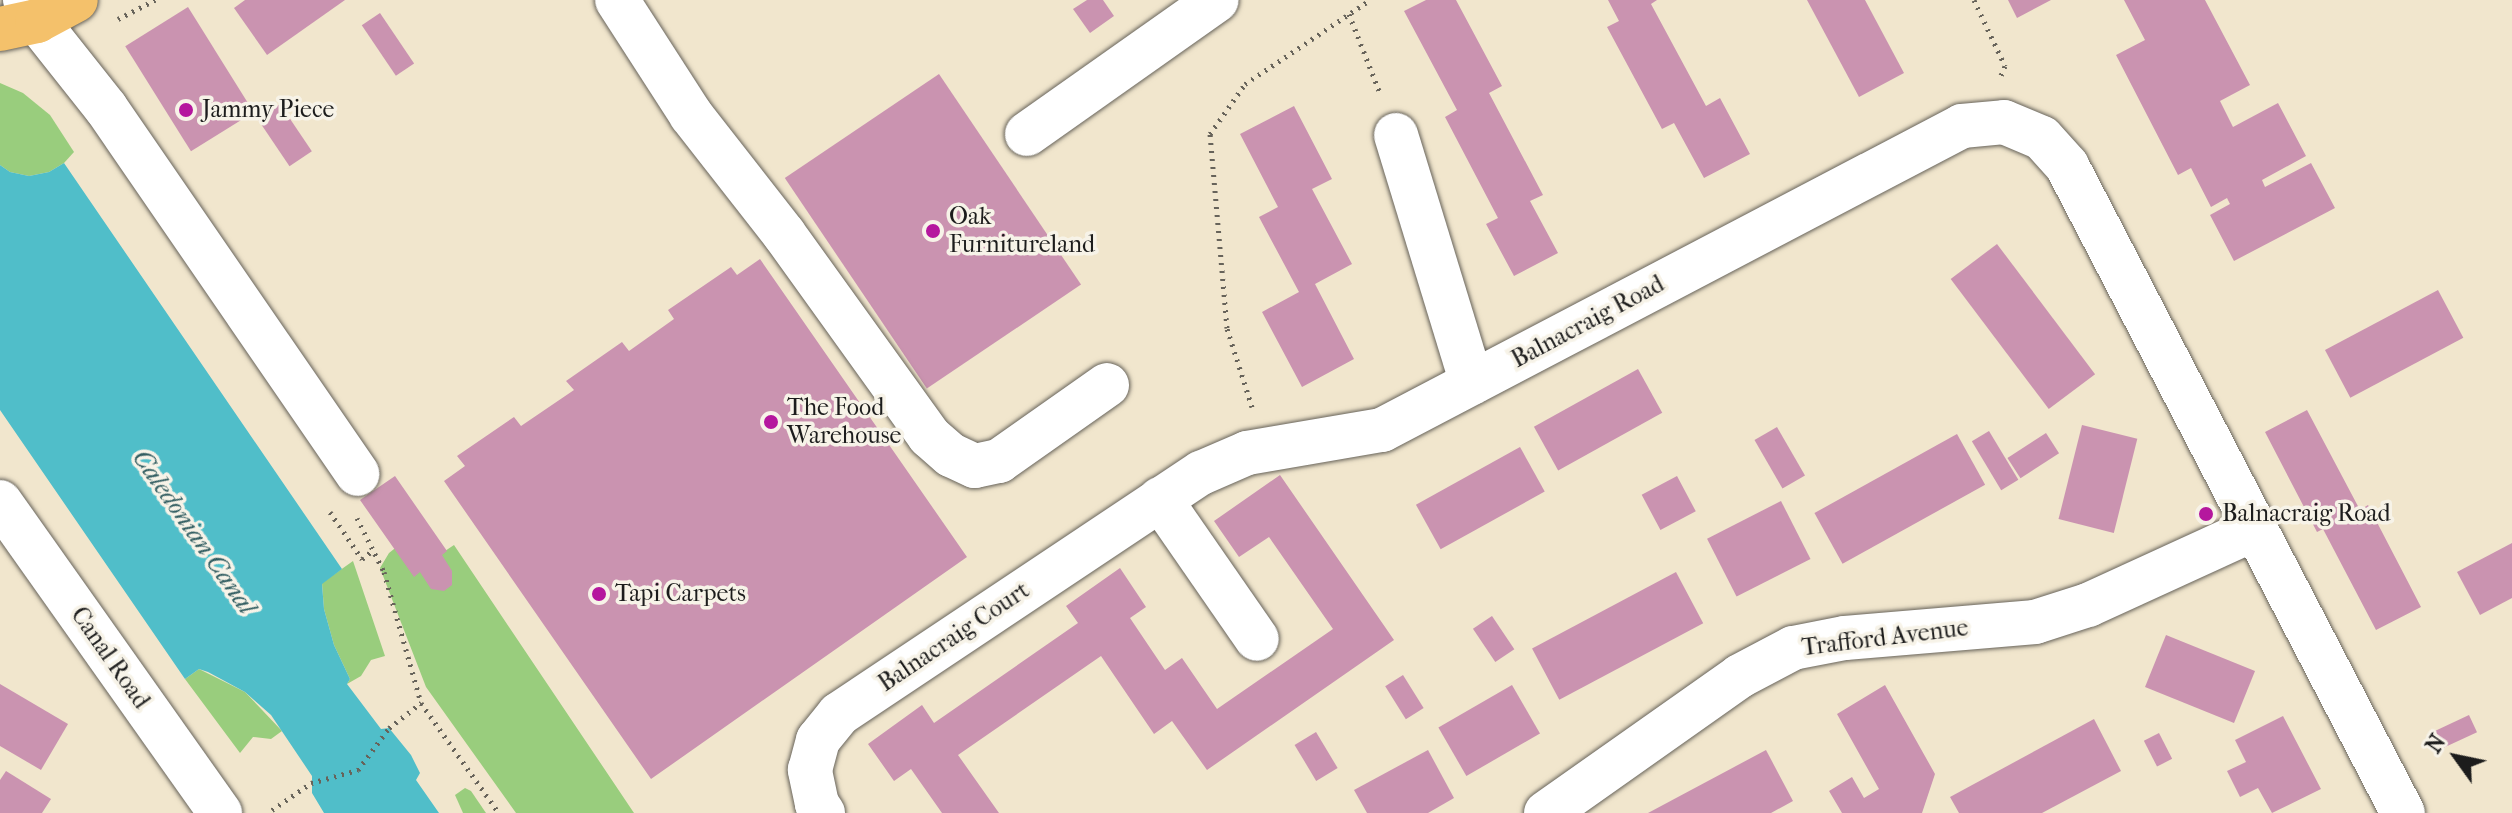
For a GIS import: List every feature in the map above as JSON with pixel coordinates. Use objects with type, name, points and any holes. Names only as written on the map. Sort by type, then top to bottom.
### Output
[{"type":"main road","points":[[21,17],[76,0]]},
{"type":"street","points":[[617,0],[691,115],[784,234],[929,436],[951,455],[975,466],[999,461],[1107,385]]},
{"type":"street","points":[[1027,134],[1172,13],[1217,0]]},
{"type":"street","points":[[21,17],[106,108],[358,474]]},
{"type":"street","name":"Balnacraig Road","points":[[1284,447],[1382,430],[1962,126],[2004,122],[2042,138],[2067,166],[2403,813]]},
{"type":"street","points":[[1396,135],[1472,383]]},
{"type":"street","name":"Balnacraig Court","points":[[823,813],[817,804],[810,770],[818,740],[839,714],[1201,473],[1247,453],[1284,447]]},
{"type":"street","points":[[1160,499],[1257,639]]},
{"type":"street","name":"Canal Road","points":[[0,502],[220,813]]},
{"type":"street","name":"Trafford Avenue","points":[[1546,813],[1740,676],[1793,648],[1845,638],[2035,622],[2088,605],[2254,529]]},
{"type":"path","points":[[1284,447],[1227,328],[1210,134],[1245,84],[1370,0]]},
{"type":"path","points":[[1974,0],[2005,66],[1984,124]]},
{"type":"path","points":[[1349,14],[1396,135]]},
{"type":"path","points":[[358,474],[351,506],[384,572],[421,703],[499,813]]},
{"type":"path","points":[[272,810],[311,783],[358,770],[389,728],[421,703]]},
{"type":"green space","points":[[0,83],[23,93],[50,115],[74,152],[64,163],[49,172],[29,176],[10,172],[0,165]]},
{"type":"green space","points":[[404,541],[421,567],[454,545],[634,813],[516,813],[426,687],[380,568],[389,553]]},
{"type":"green space","points":[[353,561],[385,656],[371,660],[361,676],[347,684],[350,679],[334,645],[324,609],[322,583]]},
{"type":"green space","points":[[199,669],[245,692],[282,731],[271,739],[253,737],[240,753],[185,679]]},
{"type":"green space","points":[[465,788],[471,791],[486,813],[463,813],[455,795]]},
{"type":"water","name":"Caledonian Canal","points":[[64,163],[342,569],[322,584],[324,609],[334,645],[350,679],[347,684],[381,729],[389,728],[411,755],[420,773],[416,780],[439,813],[324,813],[312,793],[312,776],[271,715],[245,692],[208,672],[199,669],[185,679],[0,410],[0,165],[10,172],[29,176],[49,172]]},
{"type":"building","points":[[245,0],[345,0],[267,55],[234,8]]},
{"type":"building","points":[[1087,0],[1103,0],[1114,16],[1090,33],[1073,9]]},
{"type":"building","points":[[1426,0],[1456,0],[1502,86],[1489,93],[1543,195],[1530,201],[1558,253],[1514,276],[1486,224],[1498,218],[1445,117],[1457,110],[1404,11]]},
{"type":"building","points":[[1608,0],[1657,0],[1651,4],[1706,106],[1720,98],[1750,154],[1704,178],[1674,123],[1662,129],[1607,27],[1619,21]]},
{"type":"building","points":[[1807,0],[1865,0],[1904,73],[1859,97]]},
{"type":"building","points":[[2008,0],[2051,0],[2017,18]]},
{"type":"building","points":[[2124,0],[2205,0],[2250,85],[2220,101],[2233,127],[2278,103],[2306,156],[2262,180],[2265,187],[2311,163],[2335,208],[2234,261],[2210,215],[2230,204],[2227,198],[2211,207],[2191,168],[2178,175],[2116,55],[2145,40]]},
{"type":"building","points":[[188,7],[254,112],[191,151],[125,46]]},
{"type":"building","points":[[380,13],[414,64],[396,76],[362,25]]},
{"type":"building","name":"Oak Furnitureland","points":[[939,74],[1081,285],[927,389],[785,178]]},
{"type":"building","points":[[280,104],[312,151],[289,166],[258,119]]},
{"type":"building","points":[[1294,106],[1332,179],[1312,189],[1352,264],[1315,284],[1354,359],[1302,387],[1262,312],[1299,292],[1259,217],[1278,207],[1240,134]]},
{"type":"building","points":[[1997,244],[2095,374],[2049,409],[1951,279]]},
{"type":"building","points":[[760,259],[967,557],[651,779],[444,481],[465,466],[457,456],[514,417],[521,426],[574,390],[566,381],[622,342],[629,351],[674,319],[668,310],[731,267],[737,275]]},
{"type":"building","points":[[2438,290],[2463,338],[2350,398],[2325,350]]},
{"type":"building","points":[[1638,369],[1662,413],[1558,470],[1534,427]]},
{"type":"building","points":[[2307,410],[2360,510],[2368,505],[2421,607],[2376,630],[2323,529],[2317,532],[2265,432]]},
{"type":"building","points":[[2082,425],[2137,439],[2114,533],[2059,519]]},
{"type":"building","points":[[1777,427],[1805,475],[1782,488],[1754,440]]},
{"type":"building","points":[[1989,431],[2018,480],[2001,490],[1972,441]]},
{"type":"building","points":[[2046,433],[2059,453],[2020,478],[2007,458]]},
{"type":"building","points":[[1957,434],[1985,485],[1843,564],[1814,513]]},
{"type":"building","points":[[1520,447],[1545,492],[1441,549],[1416,505]]},
{"type":"building","points":[[1280,475],[1394,640],[1207,770],[1172,721],[1154,734],[1101,656],[958,755],[999,813],[942,813],[911,769],[894,781],[868,744],[922,705],[934,723],[1078,623],[1066,606],[1120,568],[1146,607],[1130,618],[1165,670],[1182,658],[1217,709],[1333,629],[1269,537],[1239,557],[1214,521]]},
{"type":"building","points":[[395,476],[447,551],[442,555],[452,571],[452,585],[444,591],[431,589],[420,572],[414,577],[360,500]]},
{"type":"building","points":[[1677,476],[1696,511],[1660,530],[1642,495]]},
{"type":"building","points":[[1781,501],[1811,559],[1737,597],[1707,539]]},
{"type":"building","points":[[2512,543],[2512,598],[2480,615],[2457,572]]},
{"type":"building","points":[[1676,572],[1703,623],[1559,700],[1532,649]]},
{"type":"building","points":[[1492,616],[1514,649],[1495,662],[1473,629]]},
{"type":"building","points":[[2166,635],[2255,671],[2234,723],[2145,687]]},
{"type":"building","points":[[1403,675],[1424,708],[1406,719],[1385,686]]},
{"type":"building","points":[[0,684],[68,724],[41,770],[0,746]]},
{"type":"building","points":[[1512,685],[1540,733],[1466,776],[1438,728]]},
{"type":"building","points":[[1885,685],[1935,774],[1922,813],[1842,813],[1829,791],[1852,777],[1864,798],[1879,789],[1837,714]]},
{"type":"building","points":[[2469,715],[2477,732],[2443,748],[2435,731]]},
{"type":"building","points":[[2283,716],[2321,789],[2272,813],[2258,788],[2240,797],[2227,771],[2246,762],[2235,740]]},
{"type":"building","points":[[2094,719],[2121,771],[2042,813],[1959,813],[1950,797]]},
{"type":"building","points":[[1316,732],[1338,768],[1316,781],[1295,745]]},
{"type":"building","points":[[2159,733],[2172,759],[2157,767],[2144,741]]},
{"type":"building","points":[[1428,750],[1454,798],[1428,813],[1367,813],[1354,790]]},
{"type":"building","points":[[1766,750],[1793,801],[1771,813],[1648,813]]},
{"type":"building","points":[[6,771],[51,799],[42,813],[0,813],[0,780]]},
{"type":"place","name":"Jammy Piece","points":[[186,110]]},
{"type":"place","name":"Oak Furnitureland","points":[[933,231]]},
{"type":"place","name":"The Food Warehouse","points":[[771,422]]},
{"type":"place","name":"Balnacraig Road","points":[[2206,514]]},
{"type":"place","name":"Tapi Carpets","points":[[599,594]]}]
